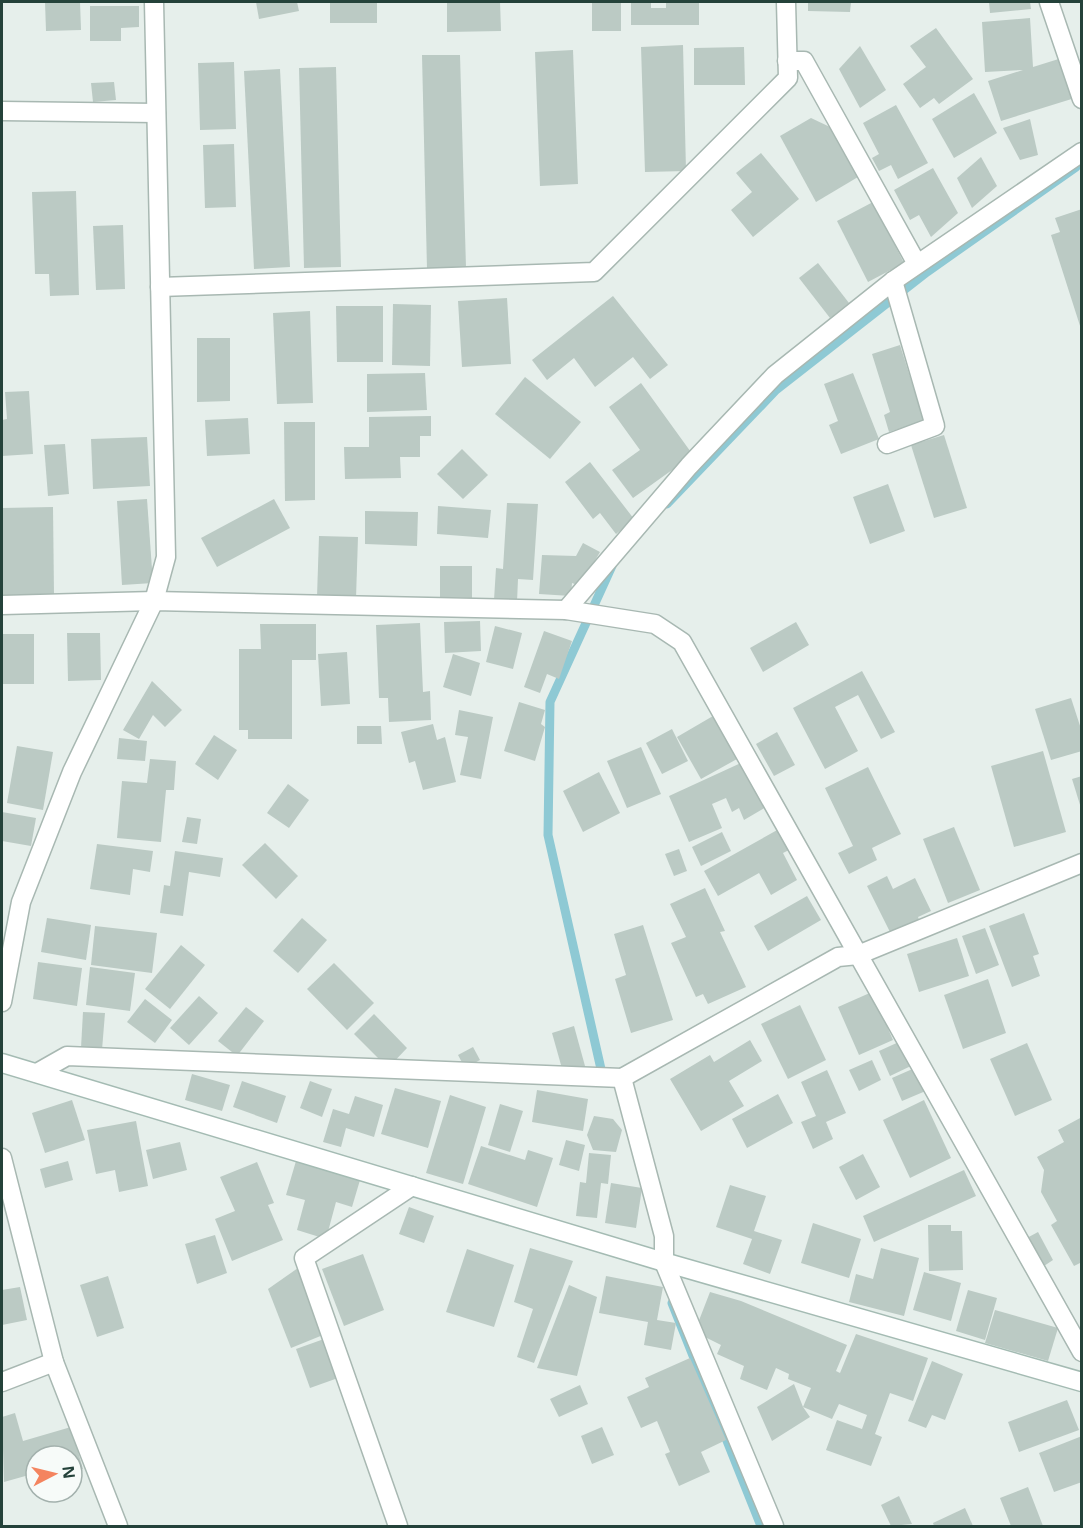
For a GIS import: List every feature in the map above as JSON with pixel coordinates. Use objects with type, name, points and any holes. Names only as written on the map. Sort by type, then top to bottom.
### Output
[{"type":"street","points":[[2,1002],[21,902],[72,772],[154,601],[166,557],[154,2]]},
{"type":"street","points":[[159,287],[594,272],[788,78],[786,2]]},
{"type":"street","points":[[1049,2],[1082,99]]},
{"type":"street","points":[[787,61],[804,61],[917,264]]},
{"type":"street","points":[[2,111],[156,113]]},
{"type":"street","points":[[566,610],[689,466],[775,375],[893,281],[1082,152]]},
{"type":"street","points":[[888,444],[934,426],[893,281]]},
{"type":"street","points":[[2,604],[154,601],[566,610],[655,624],[682,642],[1082,1352]]},
{"type":"street","points":[[37,1073],[67,1056],[622,1078],[838,957],[858,955],[1082,863]]},
{"type":"street","points":[[2,1062],[664,1262],[1082,1382]]},
{"type":"street","points":[[622,1078],[664,1236],[664,1262],[774,1527]]},
{"type":"street","points":[[2,1158],[54,1362],[118,1527]]},
{"type":"street","points":[[398,1527],[304,1258],[412,1186]]},
{"type":"street","points":[[2,1382],[54,1362]]},
{"type":"building","points":[[45,2],[80,2],[81,30],[46,31]]},
{"type":"building","points":[[256,2],[297,2],[299,11],[259,19]]},
{"type":"building","points":[[330,2],[377,2],[377,23],[330,23]]},
{"type":"building","points":[[447,2],[500,2],[501,31],[447,32]]},
{"type":"building","points":[[592,2],[621,2],[621,31],[592,31]]},
{"type":"building","points":[[631,2],[651,2],[651,8],[666,8],[666,2],[699,2],[699,25],[631,25]]},
{"type":"building","points":[[808,2],[851,2],[850,12],[808,11]]},
{"type":"building","points":[[989,2],[1030,2],[1031,9],[990,13]]},
{"type":"building","points":[[90,6],[139,6],[139,27],[121,28],[121,41],[90,41]]},
{"type":"building","points":[[1030,18],[1033,67],[1065,57],[1078,97],[1001,121],[988,81],[1023,70],[985,72],[982,22]]},
{"type":"building","points":[[936,28],[973,79],[939,104],[934,98],[920,108],[903,84],[926,67],[910,46]]},
{"type":"building","points":[[683,45],[686,171],[645,172],[641,47]]},
{"type":"building","points":[[860,46],[886,90],[860,108],[839,69]]},
{"type":"building","points":[[744,47],[745,85],[694,85],[694,48]]},
{"type":"building","points":[[573,50],[578,184],[540,186],[535,52]]},
{"type":"building","points":[[422,55],[460,55],[466,268],[427,269]]},
{"type":"building","points":[[234,62],[236,129],[200,130],[198,63]]},
{"type":"building","points":[[336,67],[341,267],[304,268],[299,68]]},
{"type":"building","points":[[280,69],[290,267],[254,269],[244,71]]},
{"type":"building","points":[[114,82],[116,100],[93,102],[91,83]]},
{"type":"building","points":[[974,93],[997,133],[954,158],[932,119]]},
{"type":"building","points":[[896,105],[928,163],[898,179],[891,165],[879,171],[872,158],[879,154],[863,123]]},
{"type":"building","points":[[811,118],[830,127],[858,177],[816,202],[780,136]]},
{"type":"building","points":[[1030,119],[1038,155],[1020,160],[1003,128]]},
{"type":"building","points":[[234,144],[236,207],[205,208],[203,145]]},
{"type":"building","points":[[761,153],[799,199],[753,237],[731,210],[752,192],[736,173]]},
{"type":"building","points":[[981,157],[997,186],[972,208],[957,178]]},
{"type":"building","points":[[933,168],[958,213],[931,237],[919,215],[910,220],[894,190]]},
{"type":"building","points":[[76,191],[79,295],[50,296],[49,274],[35,274],[32,192]]},
{"type":"building","points":[[873,202],[904,263],[868,282],[837,221]]},
{"type":"building","points":[[1082,209],[1081,329],[1051,235],[1060,232],[1055,218]]},
{"type":"building","points":[[123,225],[125,289],[96,290],[93,226]]},
{"type":"building","points":[[818,263],[849,303],[830,318],[799,278]]},
{"type":"building","points":[[613,296],[668,365],[650,379],[633,357],[595,387],[574,358],[547,380],[532,360]]},
{"type":"building","points":[[507,298],[511,364],[462,367],[458,301]]},
{"type":"building","points":[[393,304],[431,305],[430,366],[392,365]]},
{"type":"building","points":[[336,306],[383,306],[383,362],[337,362]]},
{"type":"building","points":[[310,311],[313,403],[277,404],[273,313]]},
{"type":"building","points":[[197,338],[230,338],[230,401],[197,402]]},
{"type":"building","points":[[900,345],[924,421],[889,432],[884,415],[890,412],[872,354]]},
{"type":"building","points":[[425,373],[427,410],[367,412],[367,374]]},
{"type":"building","points":[[853,373],[879,439],[841,454],[829,425],[838,421],[824,384]]},
{"type":"building","points":[[525,377],[581,422],[550,459],[495,414]]},
{"type":"building","points":[[641,383],[693,455],[633,498],[612,470],[640,450],[609,407]]},
{"type":"building","points":[[29,391],[33,454],[2,456],[2,420],[7,419],[5,392]]},
{"type":"building","points":[[431,416],[431,436],[420,436],[420,457],[400,457],[401,478],[345,479],[344,447],[369,447],[369,417]]},
{"type":"building","points":[[248,418],[250,454],[207,456],[205,420]]},
{"type":"building","points":[[284,422],[315,422],[315,500],[285,501]]},
{"type":"building","points":[[944,435],[967,508],[934,518],[911,445]]},
{"type":"building","points":[[147,437],[150,486],[93,489],[91,439]]},
{"type":"building","points":[[65,444],[69,494],[48,496],[44,445]]},
{"type":"building","points":[[462,449],[488,475],[463,499],[437,474]]},
{"type":"building","points":[[590,462],[634,519],[616,534],[600,513],[593,519],[565,482]]},
{"type":"building","points":[[888,484],[905,531],[870,544],[853,497]]},
{"type":"building","points":[[147,499],[153,583],[122,585],[117,501]]},
{"type":"building","points":[[274,499],[290,528],[217,567],[201,538]]},
{"type":"building","points":[[507,503],[538,504],[533,580],[518,579],[517,602],[494,600],[496,568],[503,569]]},
{"type":"building","points":[[438,506],[491,510],[488,538],[437,534]]},
{"type":"building","points":[[53,507],[54,594],[2,595],[2,508]]},
{"type":"building","points":[[365,511],[418,512],[417,546],[365,544]]},
{"type":"building","points":[[319,536],[358,537],[356,598],[317,597]]},
{"type":"building","points":[[583,543],[600,552],[580,586],[572,583],[571,596],[539,594],[542,555],[576,556]]},
{"type":"building","points":[[440,566],[472,566],[472,598],[440,597]]},
{"type":"building","points":[[480,621],[481,651],[445,653],[444,622]]},
{"type":"building","points":[[796,622],[809,645],[763,672],[750,648]]},
{"type":"building","points":[[420,623],[423,692],[430,691],[431,720],[389,722],[388,698],[379,698],[376,625]]},
{"type":"building","points":[[260,624],[316,624],[316,660],[292,660],[292,739],[248,739],[248,730],[239,730],[239,649],[261,649]]},
{"type":"building","points":[[495,626],[522,633],[513,669],[486,662]]},
{"type":"building","points":[[544,631],[572,641],[559,679],[547,674],[540,693],[524,687]]},
{"type":"building","points":[[67,633],[100,633],[101,680],[68,681]]},
{"type":"building","points":[[2,634],[34,634],[34,684],[2,684]]},
{"type":"building","points":[[347,652],[350,704],[321,706],[318,654]]},
{"type":"building","points":[[453,654],[480,663],[471,696],[443,687]]},
{"type":"building","points":[[862,671],[895,732],[881,739],[858,695],[835,707],[858,751],[825,769],[793,708]]},
{"type":"building","points":[[152,681],[182,710],[165,727],[153,715],[139,739],[123,730]]},
{"type":"building","points":[[1071,698],[1082,732],[1082,751],[1051,760],[1035,709]]},
{"type":"building","points":[[519,702],[545,710],[541,724],[545,727],[535,761],[504,751]]},
{"type":"building","points":[[459,710],[493,717],[481,779],[460,775],[468,737],[455,735]]},
{"type":"building","points":[[713,716],[737,759],[701,779],[677,737]]},
{"type":"building","points":[[433,724],[437,740],[445,737],[456,782],[423,790],[415,761],[409,763],[401,732]]},
{"type":"building","points":[[357,726],[381,726],[382,744],[357,744]]},
{"type":"building","points":[[672,729],[688,761],[662,774],[646,743]]},
{"type":"building","points":[[777,732],[795,765],[774,776],[756,744]]},
{"type":"building","points":[[214,735],[237,750],[218,780],[195,764]]},
{"type":"building","points":[[119,738],[147,741],[145,761],[117,759]]},
{"type":"building","points":[[17,746],[53,752],[43,810],[7,803]]},
{"type":"building","points":[[641,747],[661,794],[627,808],[607,761]]},
{"type":"building","points":[[1043,751],[1066,832],[1014,847],[991,766]]},
{"type":"building","points":[[150,759],[176,761],[174,790],[166,790],[161,842],[117,838],[122,781],[147,783]]},
{"type":"building","points":[[743,762],[766,807],[744,820],[739,808],[732,812],[726,798],[712,804],[722,828],[689,842],[669,796]]},
{"type":"building","points":[[868,767],[901,834],[872,848],[877,860],[849,874],[838,853],[853,846],[825,788]]},
{"type":"building","points":[[599,772],[620,813],[583,832],[563,791]]},
{"type":"building","points":[[1082,776],[1082,808],[1081,808],[1072,779]]},
{"type":"building","points":[[288,784],[309,800],[289,828],[267,813]]},
{"type":"building","points":[[2,812],[36,818],[31,846],[2,841]]},
{"type":"building","points":[[187,817],[201,819],[197,844],[182,842]]},
{"type":"building","points":[[954,827],[980,890],[948,903],[923,839]]},
{"type":"building","points":[[779,829],[791,849],[783,853],[797,880],[771,895],[759,873],[718,896],[704,871]]},
{"type":"building","points":[[722,832],[731,851],[701,866],[692,847]]},
{"type":"building","points":[[265,843],[298,876],[276,899],[242,865]]},
{"type":"building","points":[[97,844],[153,851],[150,872],[133,869],[130,895],[90,889]]},
{"type":"building","points":[[679,849],[687,871],[674,876],[665,854]]},
{"type":"building","points":[[175,851],[223,858],[220,877],[189,872],[183,916],[160,913],[164,885],[170,886]]},
{"type":"building","points":[[887,876],[893,889],[915,878],[931,911],[918,917],[920,922],[892,936],[867,886]]},
{"type":"building","points":[[705,888],[725,931],[720,932],[746,987],[708,1004],[703,994],[696,997],[671,943],[686,937],[670,904]]},
{"type":"building","points":[[807,896],[821,920],[768,951],[754,926]]},
{"type":"building","points":[[1024,913],[1039,954],[1033,956],[1040,976],[1012,987],[989,926]]},
{"type":"building","points":[[47,918],[91,925],[86,960],[41,952]]},
{"type":"building","points":[[302,918],[327,940],[298,973],[273,951]]},
{"type":"building","points":[[643,925],[673,1020],[631,1033],[615,979],[626,975],[614,934]]},
{"type":"building","points":[[95,926],[157,933],[152,973],[91,965]]},
{"type":"building","points":[[985,928],[999,965],[976,974],[962,936]]},
{"type":"building","points":[[957,938],[969,976],[919,992],[907,954]]},
{"type":"building","points":[[181,945],[205,965],[170,1009],[145,989]]},
{"type":"building","points":[[38,962],[82,968],[77,1006],[33,999]]},
{"type":"building","points":[[334,963],[374,1003],[347,1030],[307,989]]},
{"type":"building","points":[[90,967],[135,973],[130,1011],[86,1005]]},
{"type":"building","points":[[988,979],[1006,1033],[963,1049],[944,995]]},
{"type":"building","points":[[872,992],[893,1040],[859,1055],[838,1007]]},
{"type":"building","points":[[199,996],[218,1013],[189,1045],[170,1028]]},
{"type":"building","points":[[145,999],[172,1020],[155,1043],[127,1022]]},
{"type":"building","points":[[800,1005],[826,1060],[788,1079],[761,1024]]},
{"type":"building","points":[[246,1007],[264,1021],[237,1056],[218,1041]]},
{"type":"building","points":[[83,1012],[105,1013],[102,1050],[81,1048]]},
{"type":"building","points":[[374,1014],[407,1048],[388,1068],[354,1034]]},
{"type":"building","points":[[574,1026],[585,1066],[563,1072],[552,1033]]},
{"type":"building","points":[[750,1040],[762,1061],[729,1081],[744,1106],[701,1131],[670,1079],[710,1055],[714,1062]]},
{"type":"building","points":[[901,1041],[913,1065],[890,1076],[879,1051]]},
{"type":"building","points":[[1027,1043],[1052,1100],[1015,1116],[990,1059]]},
{"type":"building","points":[[473,1047],[480,1060],[465,1068],[458,1055]]},
{"type":"building","points":[[872,1060],[881,1080],[859,1091],[849,1070]]},
{"type":"building","points":[[917,1067],[928,1090],[902,1101],[892,1078]]},
{"type":"building","points":[[827,1070],[846,1113],[826,1122],[833,1139],[813,1149],[801,1122],[816,1116],[801,1082]]},
{"type":"building","points":[[192,1074],[230,1085],[222,1111],[185,1100]]},
{"type":"building","points":[[242,1081],[286,1096],[277,1123],[233,1107]]},
{"type":"building","points":[[310,1081],[332,1089],[322,1117],[300,1108]]},
{"type":"building","points":[[395,1088],[441,1101],[428,1148],[381,1134]]},
{"type":"building","points":[[537,1090],[588,1099],[583,1131],[532,1122]]},
{"type":"building","points":[[778,1094],[793,1123],[747,1148],[732,1119]]},
{"type":"building","points":[[450,1095],[486,1107],[463,1184],[426,1173]]},
{"type":"building","points":[[355,1096],[383,1105],[374,1137],[346,1128],[341,1147],[323,1142],[333,1109],[349,1114]]},
{"type":"building","points":[[72,1100],[85,1140],[45,1153],[32,1113]]},
{"type":"building","points":[[924,1100],[951,1158],[910,1178],[883,1120]]},
{"type":"building","points":[[500,1104],[523,1111],[510,1152],[488,1145]]},
{"type":"building","points":[[594,1116],[613,1119],[622,1130],[616,1152],[593,1150],[587,1135]]},
{"type":"building","points":[[1082,1117],[1082,1262],[1074,1266],[1051,1225],[1057,1221],[1041,1192],[1044,1170],[1037,1157],[1064,1142],[1058,1130]]},
{"type":"building","points":[[136,1121],[148,1186],[119,1192],[115,1170],[96,1174],[87,1130]]},
{"type":"building","points":[[566,1140],[585,1145],[579,1171],[559,1165]]},
{"type":"building","points":[[180,1142],[187,1170],[153,1179],[146,1150]]},
{"type":"building","points":[[481,1146],[525,1160],[528,1150],[553,1158],[537,1207],[468,1184]]},
{"type":"building","points":[[589,1153],[611,1155],[608,1184],[601,1183],[597,1218],[576,1216],[580,1182],[586,1183]]},
{"type":"building","points":[[863,1154],[880,1187],[856,1200],[839,1167]]},
{"type":"building","points":[[68,1161],[73,1180],[45,1188],[40,1169]]},
{"type":"building","points":[[296,1161],[360,1180],[352,1207],[336,1202],[326,1239],[297,1230],[305,1200],[286,1195]]},
{"type":"building","points":[[257,1162],[274,1203],[268,1205],[283,1240],[232,1261],[215,1219],[235,1211],[220,1177]]},
{"type":"building","points":[[964,1170],[976,1196],[874,1242],[863,1216]]},
{"type":"building","points":[[611,1183],[642,1188],[636,1228],[605,1223]]},
{"type":"building","points":[[730,1185],[766,1196],[754,1231],[782,1240],[770,1274],[743,1264],[752,1239],[716,1227]]},
{"type":"building","points":[[409,1207],[434,1216],[424,1243],[399,1234]]},
{"type":"building","points":[[813,1223],[861,1239],[849,1278],[801,1263]]},
{"type":"building","points":[[928,1225],[951,1225],[951,1231],[962,1231],[963,1270],[929,1271]]},
{"type":"building","points":[[1038,1232],[1053,1260],[1041,1268],[1025,1239]]},
{"type":"building","points":[[215,1235],[227,1273],[197,1284],[185,1244]]},
{"type":"building","points":[[530,1248],[573,1261],[534,1363],[517,1357],[533,1309],[514,1302]]},
{"type":"building","points":[[881,1248],[919,1258],[904,1316],[849,1302],[856,1274],[873,1279]]},
{"type":"building","points":[[467,1249],[514,1265],[494,1327],[446,1312]]},
{"type":"building","points":[[363,1254],[384,1310],[344,1326],[322,1269]]},
{"type":"building","points":[[298,1268],[323,1335],[291,1348],[268,1289]]},
{"type":"building","points":[[924,1272],[961,1283],[951,1321],[913,1310]]},
{"type":"building","points":[[108,1276],[124,1328],[97,1337],[80,1285]]},
{"type":"building","points":[[606,1276],[663,1287],[657,1320],[676,1323],[671,1350],[644,1345],[648,1322],[599,1313]]},
{"type":"building","points":[[569,1285],[597,1297],[577,1376],[537,1368]]},
{"type":"building","points":[[20,1287],[27,1320],[2,1325],[2,1290]]},
{"type":"building","points":[[968,1290],[997,1298],[985,1340],[956,1331]]},
{"type":"building","points":[[710,1292],[741,1301],[847,1345],[836,1371],[840,1373],[856,1334],[928,1358],[913,1401],[890,1393],[875,1434],[882,1437],[871,1466],[826,1450],[837,1420],[862,1429],[867,1415],[839,1404],[832,1419],[803,1407],[811,1388],[788,1379],[789,1374],[776,1368],[767,1390],[740,1379],[744,1366],[717,1354],[721,1345],[701,1335],[698,1323]]},
{"type":"building","points":[[995,1310],[1058,1328],[1048,1361],[985,1343]]},
{"type":"building","points":[[324,1339],[338,1378],[310,1388],[296,1349]]},
{"type":"building","points":[[690,1358],[726,1440],[701,1452],[710,1472],[679,1486],[665,1454],[670,1452],[657,1421],[641,1428],[627,1397],[649,1387],[645,1378]]},
{"type":"building","points":[[932,1361],[963,1374],[945,1420],[932,1415],[926,1428],[908,1421]]},
{"type":"building","points":[[794,1384],[803,1407],[810,1417],[772,1441],[757,1407]]},
{"type":"building","points":[[580,1385],[588,1404],[559,1417],[550,1399]]},
{"type":"building","points":[[1067,1400],[1079,1430],[1019,1452],[1008,1422]]},
{"type":"building","points":[[15,1413],[23,1441],[71,1427],[76,1444],[24,1444],[24,1476],[4,1482],[2,1417]]},
{"type":"building","points":[[602,1427],[614,1455],[592,1464],[581,1436]]},
{"type":"building","points":[[1082,1436],[1082,1482],[1054,1492],[1039,1453]]},
{"type":"building","points":[[1028,1487],[1043,1526],[1011,1526],[1000,1498]]},
{"type":"building","points":[[899,1496],[912,1524],[891,1526],[881,1505]]},
{"type":"building","points":[[965,1508],[973,1526],[934,1526],[933,1523]]},
{"type":"waterway","points":[[667,504],[776,390],[927,272],[1076,167]]},
{"type":"waterway","points":[[607,1076],[601,1069],[548,835],[550,702],[612,566]]},
{"type":"waterway","points":[[672,1303],[761,1526]]}]
